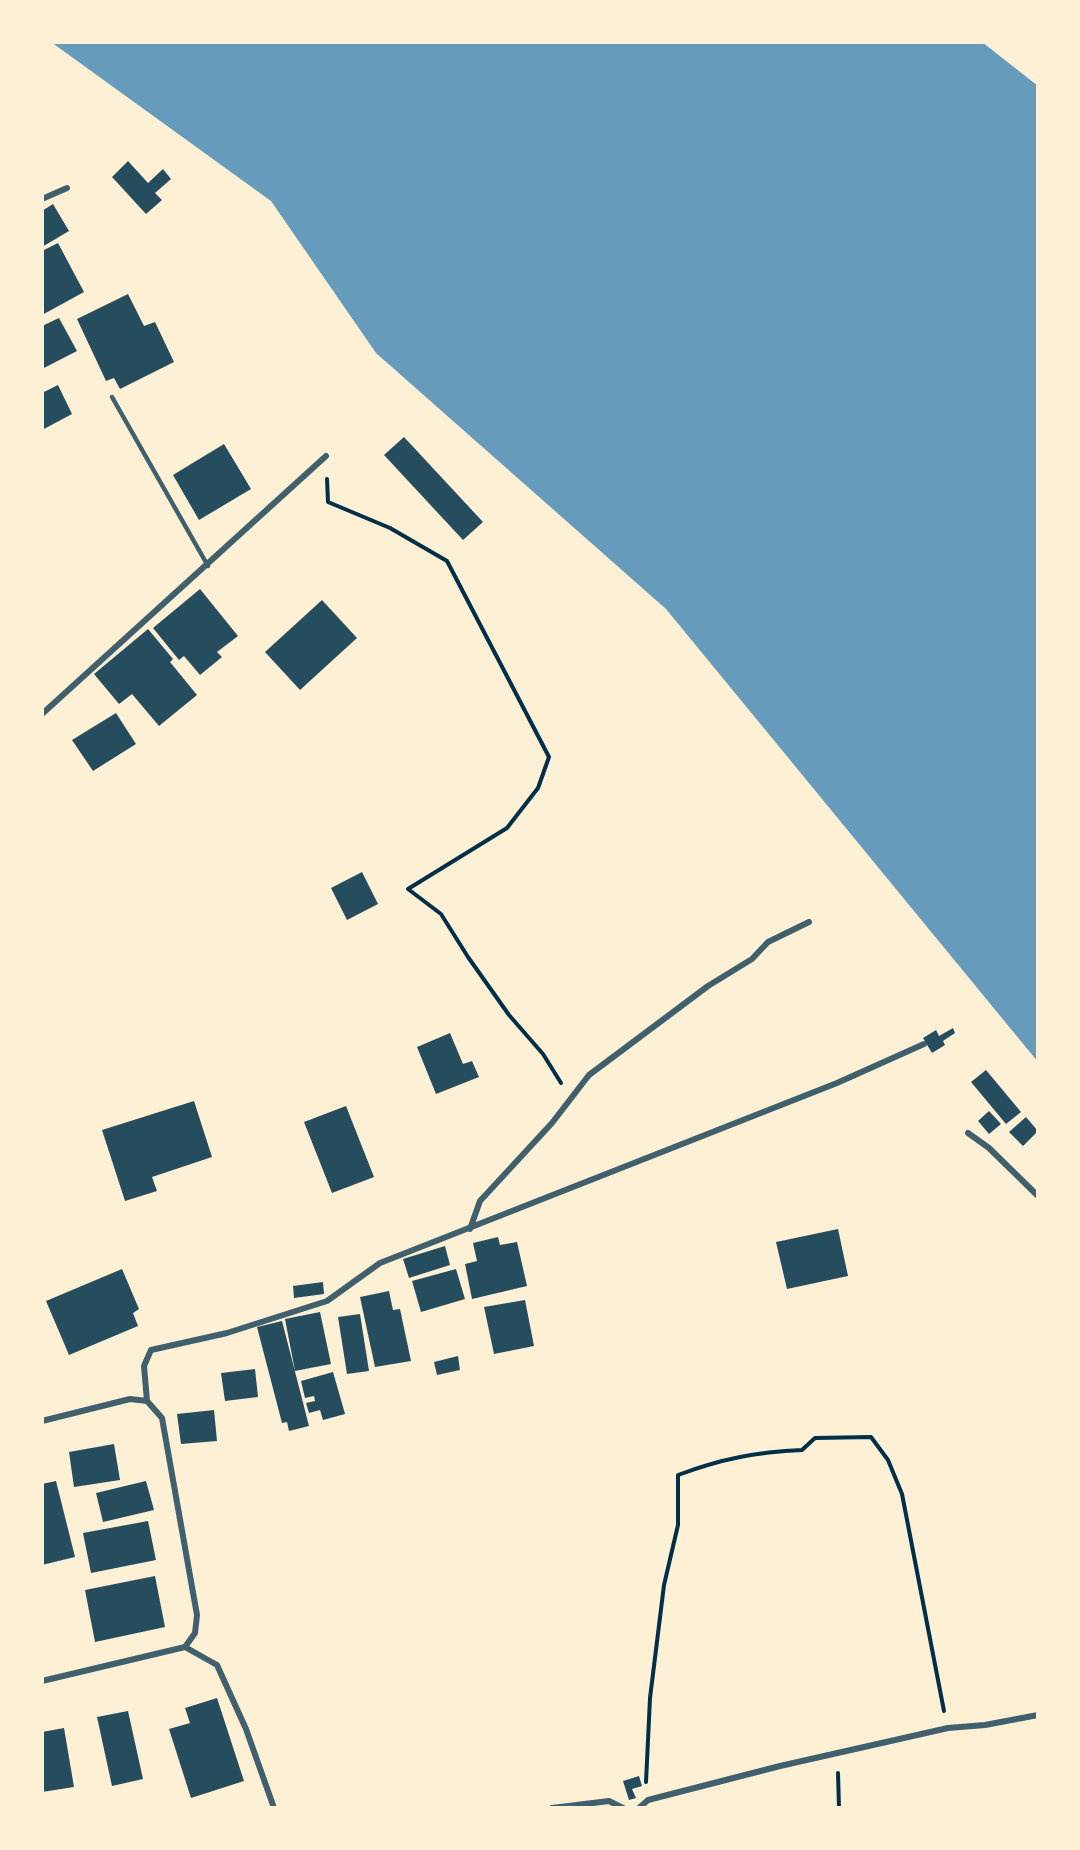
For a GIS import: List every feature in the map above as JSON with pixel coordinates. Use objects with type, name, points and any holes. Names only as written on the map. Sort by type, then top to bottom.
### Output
[{"type":"street","points":[[42,199],[67,188]]},
{"type":"street","points":[[42,714],[208,566],[326,456]]},
{"type":"street","points":[[470,1229],[480,1201],[589,1075],[708,986],[752,959],[768,942],[809,922]]},
{"type":"street","points":[[42,1681],[185,1647],[195,1633],[197,1615],[162,1419],[147,1401],[144,1366],[151,1350],[227,1333],[327,1301],[380,1263],[837,1083],[924,1044]]},
{"type":"street","points":[[968,1133],[989,1148],[1038,1197]]},
{"type":"street","points":[[42,1421],[130,1399],[147,1401]]},
{"type":"street","points":[[185,1647],[217,1665],[246,1729],[274,1808]]},
{"type":"street","points":[[639,1808],[648,1800],[948,1728],[985,1725],[1038,1715]]},
{"type":"street","points":[[552,1808],[609,1801],[623,1808]]},
{"type":"lane","points":[[112,397],[208,566]]},
{"type":"path","points":[[326,456],[328,502],[390,528],[447,561],[549,757],[538,788],[507,828],[408,889],[441,914],[508,1014],[543,1054],[570,1099]]},
{"type":"path","points":[[648,1800],[646,1777],[650,1698],[664,1585],[678,1525],[678,1475],[718,1460],[762,1452],[802,1450],[815,1438],[871,1437],[888,1460],[902,1494],[948,1728]]},
{"type":"path","points":[[837,1754],[839,1808]]},
{"type":"water","points":[[51,42],[982,42],[1038,86],[1038,1062],[666,609],[376,353],[271,201]]},
{"type":"building","points":[[128,161],[148,183],[163,169],[171,179],[155,193],[162,200],[146,214],[112,177]]},
{"type":"building","points":[[53,204],[69,231],[42,247],[42,211]]},
{"type":"building","points":[[58,243],[84,292],[42,315],[42,251]]},
{"type":"building","points":[[128,294],[144,326],[155,322],[174,362],[120,389],[114,378],[106,381],[77,319]]},
{"type":"building","points":[[59,318],[77,351],[42,369],[42,326]]},
{"type":"building","points":[[58,385],[72,414],[42,430],[42,393]]},
{"type":"building","points":[[404,437],[483,522],[463,540],[384,455]]},
{"type":"building","points":[[224,444],[251,489],[199,520],[173,475]]},
{"type":"building","points":[[200,589],[238,636],[217,652],[222,657],[200,675],[184,656],[179,660],[153,628]]},
{"type":"building","points":[[322,600],[357,638],[300,690],[265,652]]},
{"type":"building","points":[[148,629],[173,659],[170,662],[197,695],[159,726],[132,694],[119,704],[94,674]]},
{"type":"building","points":[[116,713],[136,744],[93,771],[72,740]]},
{"type":"building","points":[[362,872],[378,904],[347,920],[331,888]]},
{"type":"building","points":[[953,1028],[955,1033],[943,1041],[945,1045],[932,1053],[923,1038],[936,1030],[939,1036]]},
{"type":"building","points":[[450,1033],[463,1064],[472,1061],[479,1077],[436,1094],[417,1047]]},
{"type":"building","points":[[986,1070],[1021,1112],[1006,1124],[971,1082]]},
{"type":"building","points":[[194,1101],[212,1157],[152,1177],[157,1191],[125,1201],[102,1130]]},
{"type":"building","points":[[346,1106],[374,1177],[332,1193],[304,1122]]},
{"type":"building","points":[[989,1111],[1001,1124],[989,1134],[978,1121]]},
{"type":"building","points":[[1026,1117],[1038,1131],[1023,1146],[1009,1132]]},
{"type":"building","points":[[838,1229],[848,1276],[787,1289],[776,1242]]},
{"type":"building","points":[[498,1237],[500,1245],[517,1242],[527,1286],[472,1299],[465,1264],[477,1261],[473,1243]]},
{"type":"building","points":[[445,1246],[450,1265],[409,1278],[403,1259]]},
{"type":"building","points":[[122,1269],[139,1309],[133,1313],[138,1326],[69,1355],[46,1301]]},
{"type":"building","points":[[456,1269],[465,1299],[421,1312],[412,1281]]},
{"type":"building","points":[[323,1282],[324,1294],[294,1298],[293,1286]]},
{"type":"building","points":[[389,1291],[393,1310],[400,1309],[411,1361],[375,1367],[360,1297]]},
{"type":"building","points":[[525,1300],[534,1346],[494,1354],[484,1307]]},
{"type":"building","points":[[320,1312],[331,1364],[295,1371],[285,1319]]},
{"type":"building","points":[[360,1314],[369,1371],[347,1374],[338,1317]]},
{"type":"building","points":[[282,1321],[309,1426],[289,1431],[287,1422],[282,1423],[257,1327]]},
{"type":"building","points":[[458,1356],[460,1370],[437,1375],[434,1362]]},
{"type":"building","points":[[255,1369],[258,1397],[225,1401],[221,1373]]},
{"type":"building","points":[[333,1372],[345,1414],[323,1420],[320,1410],[309,1413],[306,1403],[315,1401],[314,1396],[305,1398],[301,1381]]},
{"type":"building","points":[[214,1410],[217,1441],[181,1444],[177,1414]]},
{"type":"building","points":[[114,1444],[120,1480],[74,1487],[69,1452]]},
{"type":"building","points":[[56,1481],[75,1557],[42,1565],[42,1484]]},
{"type":"building","points":[[146,1481],[154,1510],[103,1522],[96,1493]]},
{"type":"building","points":[[148,1521],[156,1560],[91,1573],[83,1533]]},
{"type":"building","points":[[155,1576],[165,1627],[95,1642],[85,1590]]},
{"type":"building","points":[[217,1698],[244,1781],[191,1798],[169,1729],[190,1723],[185,1708]]},
{"type":"building","points":[[128,1711],[143,1779],[112,1786],[97,1717]]},
{"type":"building","points":[[64,1728],[74,1787],[42,1792],[42,1732]]},
{"type":"building","points":[[639,1776],[642,1786],[632,1789],[636,1798],[629,1800],[623,1781]]}]
